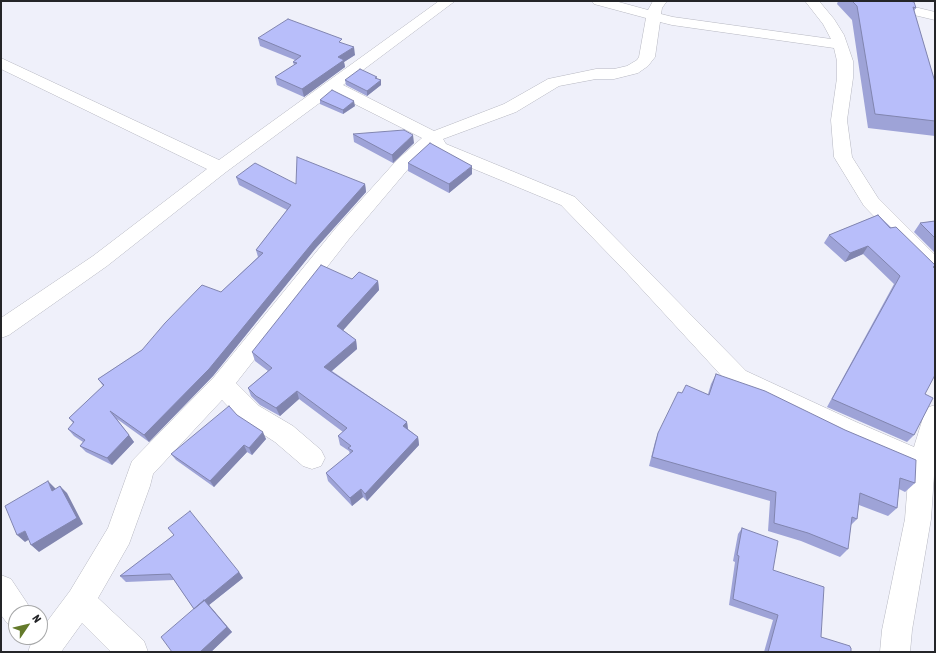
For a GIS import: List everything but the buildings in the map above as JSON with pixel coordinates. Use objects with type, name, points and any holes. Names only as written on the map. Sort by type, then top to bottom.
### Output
[{"type":"street","points":[[1,329],[100,261],[220,168],[448,1]]},
{"type":"street","points":[[599,1],[653,17],[841,45]]},
{"type":"street","points":[[41,646],[80,601],[119,535],[137,486],[141,470],[222,384],[342,234],[404,164],[433,137],[510,108],[554,82],[596,74],[614,74],[632,70],[644,63],[647,57],[653,17],[660,1]]},
{"type":"street","points":[[812,1],[830,22],[841,45],[845,61],[845,78],[839,120],[843,157],[871,202],[935,267]]},
{"type":"street","points":[[873,1],[935,16]]},
{"type":"street","points":[[1,63],[220,168]]},
{"type":"street","points":[[332,86],[433,137],[439,148],[568,201],[738,378],[848,430],[922,462]]},
{"type":"street","points":[[222,384],[250,413],[284,434],[312,458]]},
{"type":"street","points":[[895,652],[897,630],[918,519],[922,462],[935,415]]},
{"type":"street","points":[[1,589],[12,605]]},
{"type":"street","points":[[80,601],[133,652]]}]
